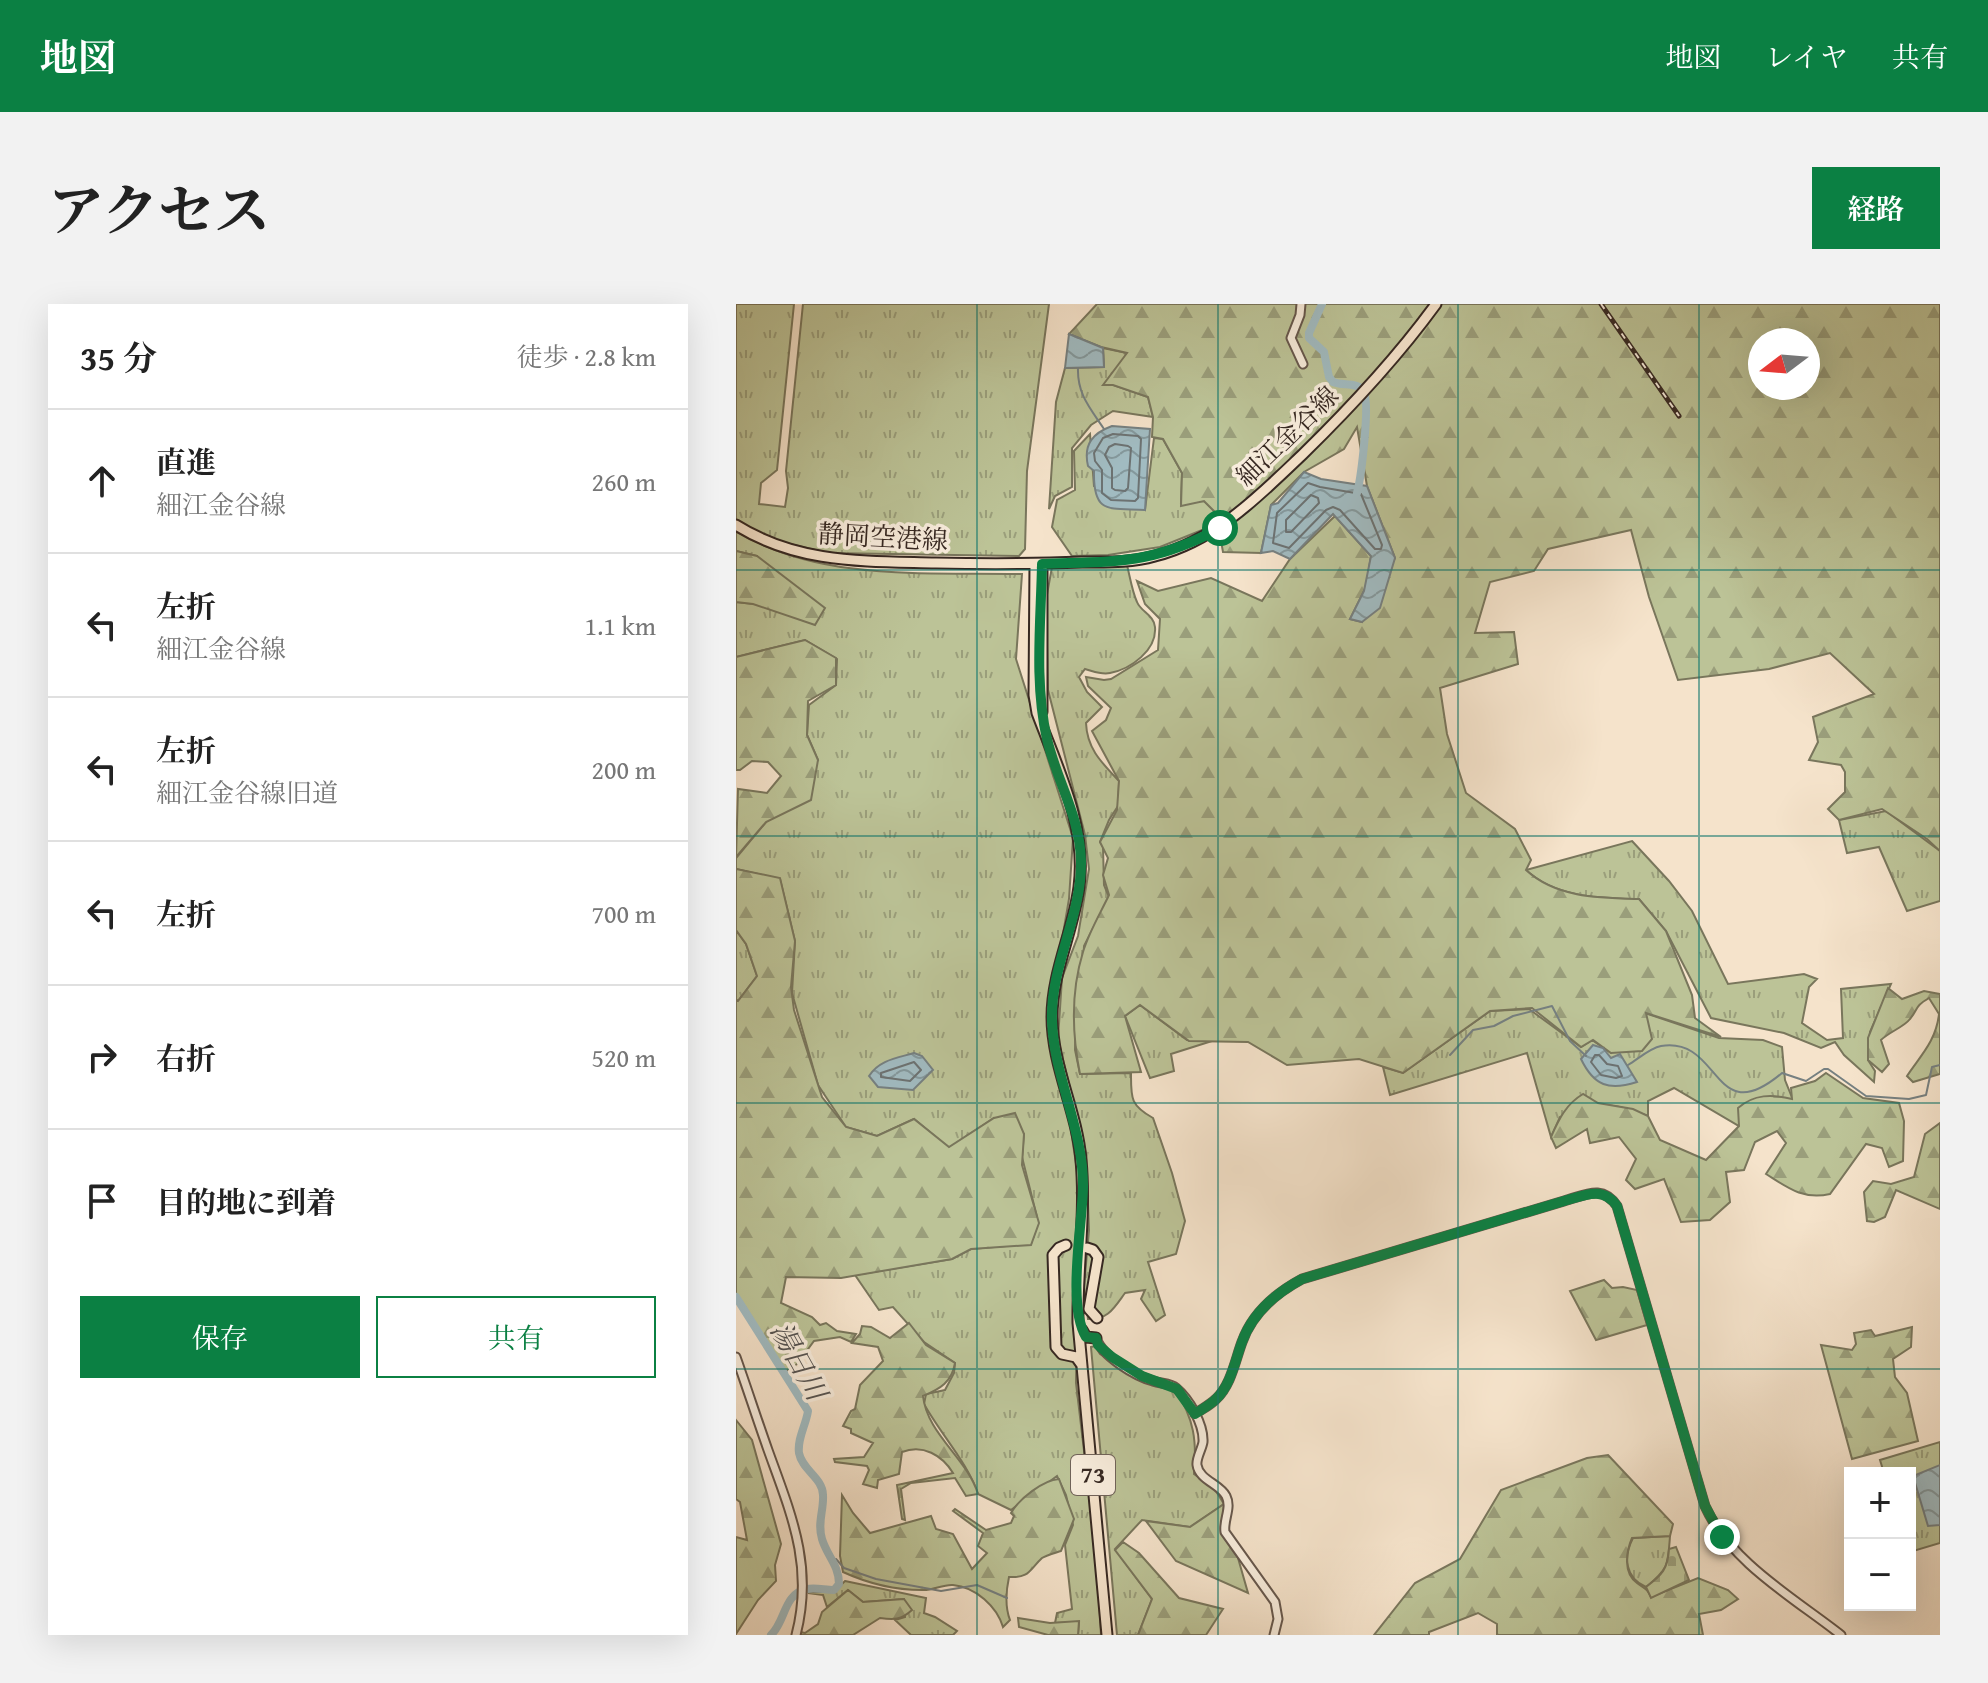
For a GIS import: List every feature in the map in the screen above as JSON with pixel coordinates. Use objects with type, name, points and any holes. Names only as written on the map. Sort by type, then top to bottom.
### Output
[{"type":"main road","name":"細江金谷線","points":[[1038,564],[1130,561],[1176,550],[1220,528],[1263,492],[1376,380],[1436,304]]},
{"type":"main road","name":"静岡空港線","points":[[736,525],[778,547],[831,559],[1038,564]]},
{"type":"main road","points":[[1038,564],[1034,695],[1037,713],[1075,815],[1080,847],[1079,890],[1058,967],[1052,1021],[1058,1065],[1081,1156],[1083,1186],[1077,1283],[1080,1339],[1076,1354]]},
{"type":"main road","points":[[1066,1245],[1053,1255],[1056,1347],[1062,1354],[1076,1354],[1088,1341],[1096,1338]]},
{"type":"main road","points":[[1087,1248],[1098,1257],[1089,1309],[1097,1318]]},
{"type":"main road","points":[[1078,1323],[1086,1337],[1096,1338]]},
{"type":"main road","name":"73","points":[[1076,1354],[1083,1367],[1107,1635]]},
{"type":"street","points":[[1301,304],[1291,338],[1303,364]]},
{"type":"street","points":[[1195,1414],[1216,1399],[1226,1385],[1245,1334],[1255,1318],[1271,1299],[1293,1284],[1324,1271],[1595,1192],[1605,1194],[1617,1206],[1712,1521],[1742,1558],[1841,1635]]},
{"type":"street","points":[[1096,1338],[1098,1345],[1112,1357],[1142,1376],[1177,1389],[1195,1414],[1203,1439],[1197,1466],[1201,1474],[1226,1495],[1229,1505],[1225,1532],[1275,1602],[1278,1619],[1274,1635]]},
{"type":"street","points":[[736,1357],[801,1550],[802,1594],[796,1635]]},
{"type":"green space","points":[[736,304],[794,304],[777,470],[761,483],[759,504],[785,507],[803,304],[1049,304],[1027,471],[1025,549],[1019,556],[828,553],[769,539],[736,520]]},
{"type":"green space","points":[[1097,304],[1940,304],[1940,851],[1882,809],[1839,820],[1828,809],[1845,792],[1845,772],[1841,765],[1809,760],[1818,742],[1813,717],[1874,694],[1830,653],[1769,669],[1678,680],[1649,597],[1631,530],[1548,549],[1534,571],[1490,582],[1475,633],[1514,632],[1518,664],[1440,688],[1447,734],[1466,793],[1515,829],[1531,860],[1526,870],[1538,879],[1579,895],[1639,899],[1666,931],[1692,995],[1695,1018],[1721,1037],[1646,1013],[1652,1039],[1642,1051],[1611,1053],[1593,1040],[1581,1047],[1532,1008],[1490,1011],[1403,1073],[1359,1059],[1287,1065],[1248,1042],[1189,1041],[1140,1005],[1125,1016],[1141,1072],[1080,1074],[1074,1028],[1076,982],[1085,945],[1109,895],[1103,875],[1108,858],[1100,842],[1117,810],[1119,781],[1092,731],[1106,720],[1111,708],[1088,686],[1086,677],[1111,679],[1158,650],[1160,619],[1145,604],[1137,581],[1158,591],[1211,578],[1262,601],[1290,559],[1335,516],[1371,556],[1366,587],[1350,619],[1362,622],[1395,558],[1367,486],[1357,427],[1344,449],[1304,472],[1271,505],[1261,553],[1223,552],[1216,513],[1204,501],[1181,506],[1182,473],[1163,439],[1152,437],[1153,417],[1148,397],[1113,385],[1103,385],[1127,353],[1069,334]]},
{"type":"green space","points":[[1103,348],[1127,353],[1113,385],[1148,397],[1153,417],[1113,411],[1091,425],[1072,448],[1072,487],[1055,496],[1049,509],[1056,402],[1065,368],[1104,367]]},
{"type":"green space","points":[[1090,434],[1094,486],[1145,510],[1154,438],[1163,439],[1182,473],[1181,503],[1204,501],[1216,513],[1217,524],[1160,547],[1108,555],[1072,556],[1052,527],[1057,500],[1075,490],[1074,451]]},
{"type":"green space","points":[[736,531],[803,559],[838,566],[912,573],[1022,574],[1016,659],[1073,838],[1069,899],[1047,1027],[1067,1104],[1078,1177],[1076,1383],[1097,1561],[1101,1635],[1078,1635],[1079,1622],[1055,1623],[1057,1613],[1072,1609],[1065,1545],[1073,1525],[1066,1495],[1057,1476],[1011,1510],[978,1494],[968,1472],[924,1404],[926,1394],[945,1390],[954,1373],[955,1363],[924,1342],[893,1307],[879,1310],[855,1275],[952,1259],[971,1249],[1031,1244],[1037,1217],[1022,1157],[1024,1134],[994,1118],[949,1148],[914,1119],[877,1136],[846,1127],[818,1085],[792,993],[795,941],[780,879],[736,869],[736,858],[818,760],[807,735],[809,705],[836,685],[837,659],[805,640],[736,657],[736,602],[753,604],[757,556],[736,551]]},
{"type":"green space","points":[[736,551],[757,556],[825,608],[815,625],[753,604],[736,602]]},
{"type":"green space","points":[[1127,565],[1137,602],[1154,623],[1152,643],[1134,663],[1118,671],[1107,673],[1085,669],[1079,677],[1087,692],[1102,707],[1086,723],[1092,748],[1119,781],[1118,806],[1100,842],[1103,847],[1104,885],[1109,897],[1084,946],[1075,1050],[1080,1074],[1131,1073],[1133,1100],[1153,1118],[1172,1173],[1185,1221],[1176,1254],[1148,1262],[1165,1315],[1156,1321],[1141,1299],[1145,1290],[1125,1293],[1106,1315],[1088,1319],[1084,1287],[1089,1230],[1086,1154],[1058,1039],[1062,978],[1078,936],[1089,869],[1085,835],[1048,690],[1046,600],[1052,567]]},
{"type":"green space","points":[[805,640],[836,658],[836,685],[808,701],[807,735],[818,760],[811,800],[766,822],[736,857],[738,789],[767,793],[781,776],[768,762],[752,761],[736,770],[736,657]]},
{"type":"green space","points":[[1886,811],[1940,851],[1940,901],[1907,911],[1879,847],[1847,853],[1839,820]]},
{"type":"green space","points":[[1632,841],[1692,911],[1728,984],[1804,974],[1817,979],[1809,987],[1802,1023],[1827,1040],[1843,1038],[1841,989],[1891,984],[1870,1032],[1868,1060],[1875,1071],[1874,1082],[1844,1055],[1835,1042],[1821,1048],[1784,1033],[1711,1018],[1666,931],[1639,899],[1579,895],[1551,886],[1526,870]]},
{"type":"green space","points":[[736,869],[780,878],[795,941],[791,987],[794,1010],[822,1097],[846,1127],[877,1136],[914,1119],[949,1147],[994,1118],[1015,1113],[1024,1134],[1022,1165],[1039,1223],[1031,1245],[971,1249],[952,1259],[841,1278],[786,1277],[781,1303],[812,1317],[820,1325],[826,1323],[837,1331],[856,1334],[851,1342],[840,1337],[814,1341],[797,1364],[786,1371],[736,1297],[736,1000],[757,976],[746,944],[736,930]]},
{"type":"green space","points":[[736,930],[746,944],[757,976],[738,1001],[736,1000]]},
{"type":"green space","points":[[1888,988],[1902,999],[1924,991],[1940,994],[1940,1074],[1913,1082],[1907,1076],[1935,1032],[1939,1014],[1929,998],[1907,1022],[1881,1040],[1889,1064],[1882,1072],[1868,1060],[1868,1038]]},
{"type":"green space","points":[[1140,1005],[1187,1040],[1212,1041],[1171,1054],[1174,1071],[1150,1078],[1125,1016]]},
{"type":"green space","points":[[1529,1009],[1581,1047],[1592,1040],[1611,1053],[1645,1013],[1719,1038],[1763,1040],[1782,1047],[1785,1080],[1793,1100],[1739,1126],[1674,1088],[1648,1101],[1648,1116],[1623,1107],[1595,1106],[1560,1117],[1551,1137],[1527,1053],[1390,1095],[1383,1067],[1403,1073],[1490,1011]]},
{"type":"green space","points":[[1826,1073],[1863,1098],[1899,1103],[1904,1121],[1903,1161],[1889,1167],[1882,1148],[1866,1144],[1830,1194],[1804,1194],[1766,1174],[1786,1143],[1777,1131],[1755,1142],[1744,1170],[1726,1172],[1730,1202],[1710,1220],[1681,1222],[1664,1179],[1635,1189],[1626,1180],[1636,1159],[1619,1137],[1590,1143],[1587,1129],[1556,1148],[1551,1137],[1568,1107],[1583,1094],[1598,1103],[1633,1109],[1648,1116],[1660,1140],[1706,1160],[1739,1126],[1738,1108],[1744,1103],[1764,1096],[1792,1099],[1791,1088],[1815,1081]]},
{"type":"green space","points":[[1940,1123],[1940,1209],[1896,1190],[1885,1217],[1874,1222],[1867,1221],[1864,1192],[1873,1181],[1891,1184],[1914,1177],[1925,1134]]},
{"type":"green space","points":[[1604,1280],[1612,1288],[1637,1290],[1647,1325],[1596,1340],[1570,1291]]},
{"type":"green space","points":[[909,1323],[926,1345],[955,1363],[944,1384],[923,1396],[932,1422],[973,1481],[978,1494],[966,1496],[955,1478],[911,1483],[901,1489],[905,1520],[902,1519],[897,1485],[953,1473],[943,1461],[924,1450],[902,1452],[899,1474],[878,1480],[877,1488],[863,1484],[869,1470],[867,1466],[835,1462],[834,1459],[864,1457],[873,1443],[843,1426],[855,1409],[860,1385],[883,1361],[878,1347],[852,1343],[862,1326],[871,1327],[890,1338]]},
{"type":"green space","points":[[1912,1327],[1911,1347],[1893,1359],[1895,1377],[1907,1393],[1918,1441],[1852,1459],[1821,1345],[1852,1350],[1856,1344],[1854,1333],[1871,1330],[1875,1336]]},
{"type":"green space","points":[[1095,1346],[1100,1354],[1155,1385],[1176,1391],[1193,1431],[1194,1474],[1214,1488],[1224,1504],[1190,1527],[1142,1520],[1115,1549],[1152,1599],[1138,1635],[1117,1635],[1091,1347]]},
{"type":"green space","points":[[736,1420],[752,1440],[781,1544],[775,1565],[776,1581],[758,1600],[736,1634],[736,1537],[747,1540],[740,1502],[736,1499]]},
{"type":"green space","points":[[1940,1442],[1940,1543],[1916,1550],[1916,1467],[1882,1467],[1880,1460]]},
{"type":"green space","points":[[1608,1455],[1673,1524],[1670,1536],[1632,1538],[1627,1562],[1633,1579],[1651,1597],[1698,1578],[1728,1590],[1738,1599],[1721,1610],[1699,1614],[1703,1635],[1497,1635],[1497,1624],[1478,1613],[1429,1632],[1429,1635],[1374,1635],[1415,1583],[1460,1559],[1501,1490],[1587,1458]]},
{"type":"green space","points":[[1059,1479],[1074,1519],[1061,1551],[1042,1558],[1025,1575],[1009,1577],[1006,1599],[1010,1620],[1003,1627],[996,1612],[984,1599],[962,1587],[949,1585],[926,1590],[902,1589],[872,1583],[843,1572],[840,1556],[842,1495],[870,1533],[931,1516],[936,1529],[953,1534],[972,1569],[987,1553],[978,1546],[983,1533],[953,1511],[955,1509],[986,1530],[1011,1523],[1014,1516],[1011,1513],[1025,1496]]},
{"type":"green space","points":[[1224,1504],[1222,1534],[1238,1558],[1248,1593],[1176,1561],[1146,1521],[1190,1527]]},
{"type":"green space","points":[[1670,1536],[1668,1560],[1659,1575],[1646,1587],[1634,1578],[1628,1566],[1628,1552],[1633,1538]]},
{"type":"green space","points":[[1123,1542],[1139,1553],[1179,1598],[1223,1609],[1206,1635],[1138,1635],[1152,1599],[1115,1550]]},
{"type":"green space","points":[[1676,1547],[1689,1580],[1651,1598],[1646,1587],[1663,1571],[1669,1549]]},
{"type":"green space","points":[[845,1581],[926,1598],[924,1613],[957,1631],[953,1635],[911,1635],[895,1620],[905,1617],[904,1599],[863,1602],[848,1590],[827,1607],[823,1595],[808,1593],[835,1591]]},
{"type":"green space","points":[[848,1590],[863,1602],[904,1599],[912,1610],[897,1618],[880,1618],[853,1635],[799,1635],[818,1624],[822,1612]]},
{"type":"green space","points":[[1018,1618],[1050,1623],[1079,1621],[1078,1635],[1048,1635],[1019,1627]]},
{"type":"water","points":[[1069,334],[1103,348],[1104,367],[1065,368]]},
{"type":"water","points":[[1112,426],[1150,429],[1145,510],[1106,506],[1096,495],[1094,471],[1088,466],[1088,446],[1095,436]]},
{"type":"water","points":[[1304,472],[1321,479],[1367,486],[1395,558],[1380,608],[1362,622],[1350,619],[1364,591],[1371,556],[1333,514],[1290,559],[1273,551],[1261,553],[1271,505],[1278,503]]},
{"type":"water","points":[[1593,1045],[1603,1048],[1611,1058],[1620,1054],[1637,1082],[1610,1086],[1597,1081],[1581,1059]]},
{"type":"water","points":[[914,1053],[922,1056],[933,1070],[913,1090],[878,1087],[869,1076],[883,1063]]},
{"type":"water","points":[[1940,1465],[1940,1525],[1928,1526],[1916,1486],[1916,1475]]},
{"type":"waterway","points":[[1322,304],[1309,338],[1324,352],[1333,382],[1357,386],[1363,390],[1365,397],[1364,440],[1357,493]]},
{"type":"waterway","points":[[1078,368],[1082,393],[1104,429]]},
{"type":"waterway","points":[[1450,1055],[1473,1030],[1552,1006],[1570,1041],[1586,1056]]},
{"type":"waterway","points":[[1628,1065],[1657,1047],[1681,1047],[1696,1054],[1729,1088],[1742,1092],[1759,1088],[1782,1073],[1806,1081],[1828,1069],[1866,1096],[1909,1099],[1926,1095],[1932,1067],[1940,1065]]},
{"type":"waterway","name":"湯日川","points":[[736,1297],[808,1411],[799,1453],[822,1489],[821,1533],[839,1584],[834,1590],[810,1588],[793,1596],[771,1635]]},
{"type":"waterway","points":[[832,1561],[836,1559],[844,1568],[876,1579],[941,1591],[977,1585],[1007,1598]]},
{"type":"railway","points":[[1601,304],[1679,416]]},
{"type":"route","points":[[1220,528],[1199,540],[1154,557],[1130,561],[1042,564],[1042,712],[1047,741],[1075,815],[1081,865],[1079,890],[1058,967],[1052,1021],[1058,1065],[1081,1156],[1083,1186],[1077,1283],[1078,1323],[1083,1334],[1096,1338],[1098,1345],[1112,1357],[1142,1376],[1170,1384],[1195,1414],[1216,1399],[1226,1385],[1245,1334],[1255,1318],[1271,1299],[1302,1279],[1595,1192],[1605,1194],[1617,1206],[1705,1506],[1722,1537]]}]
